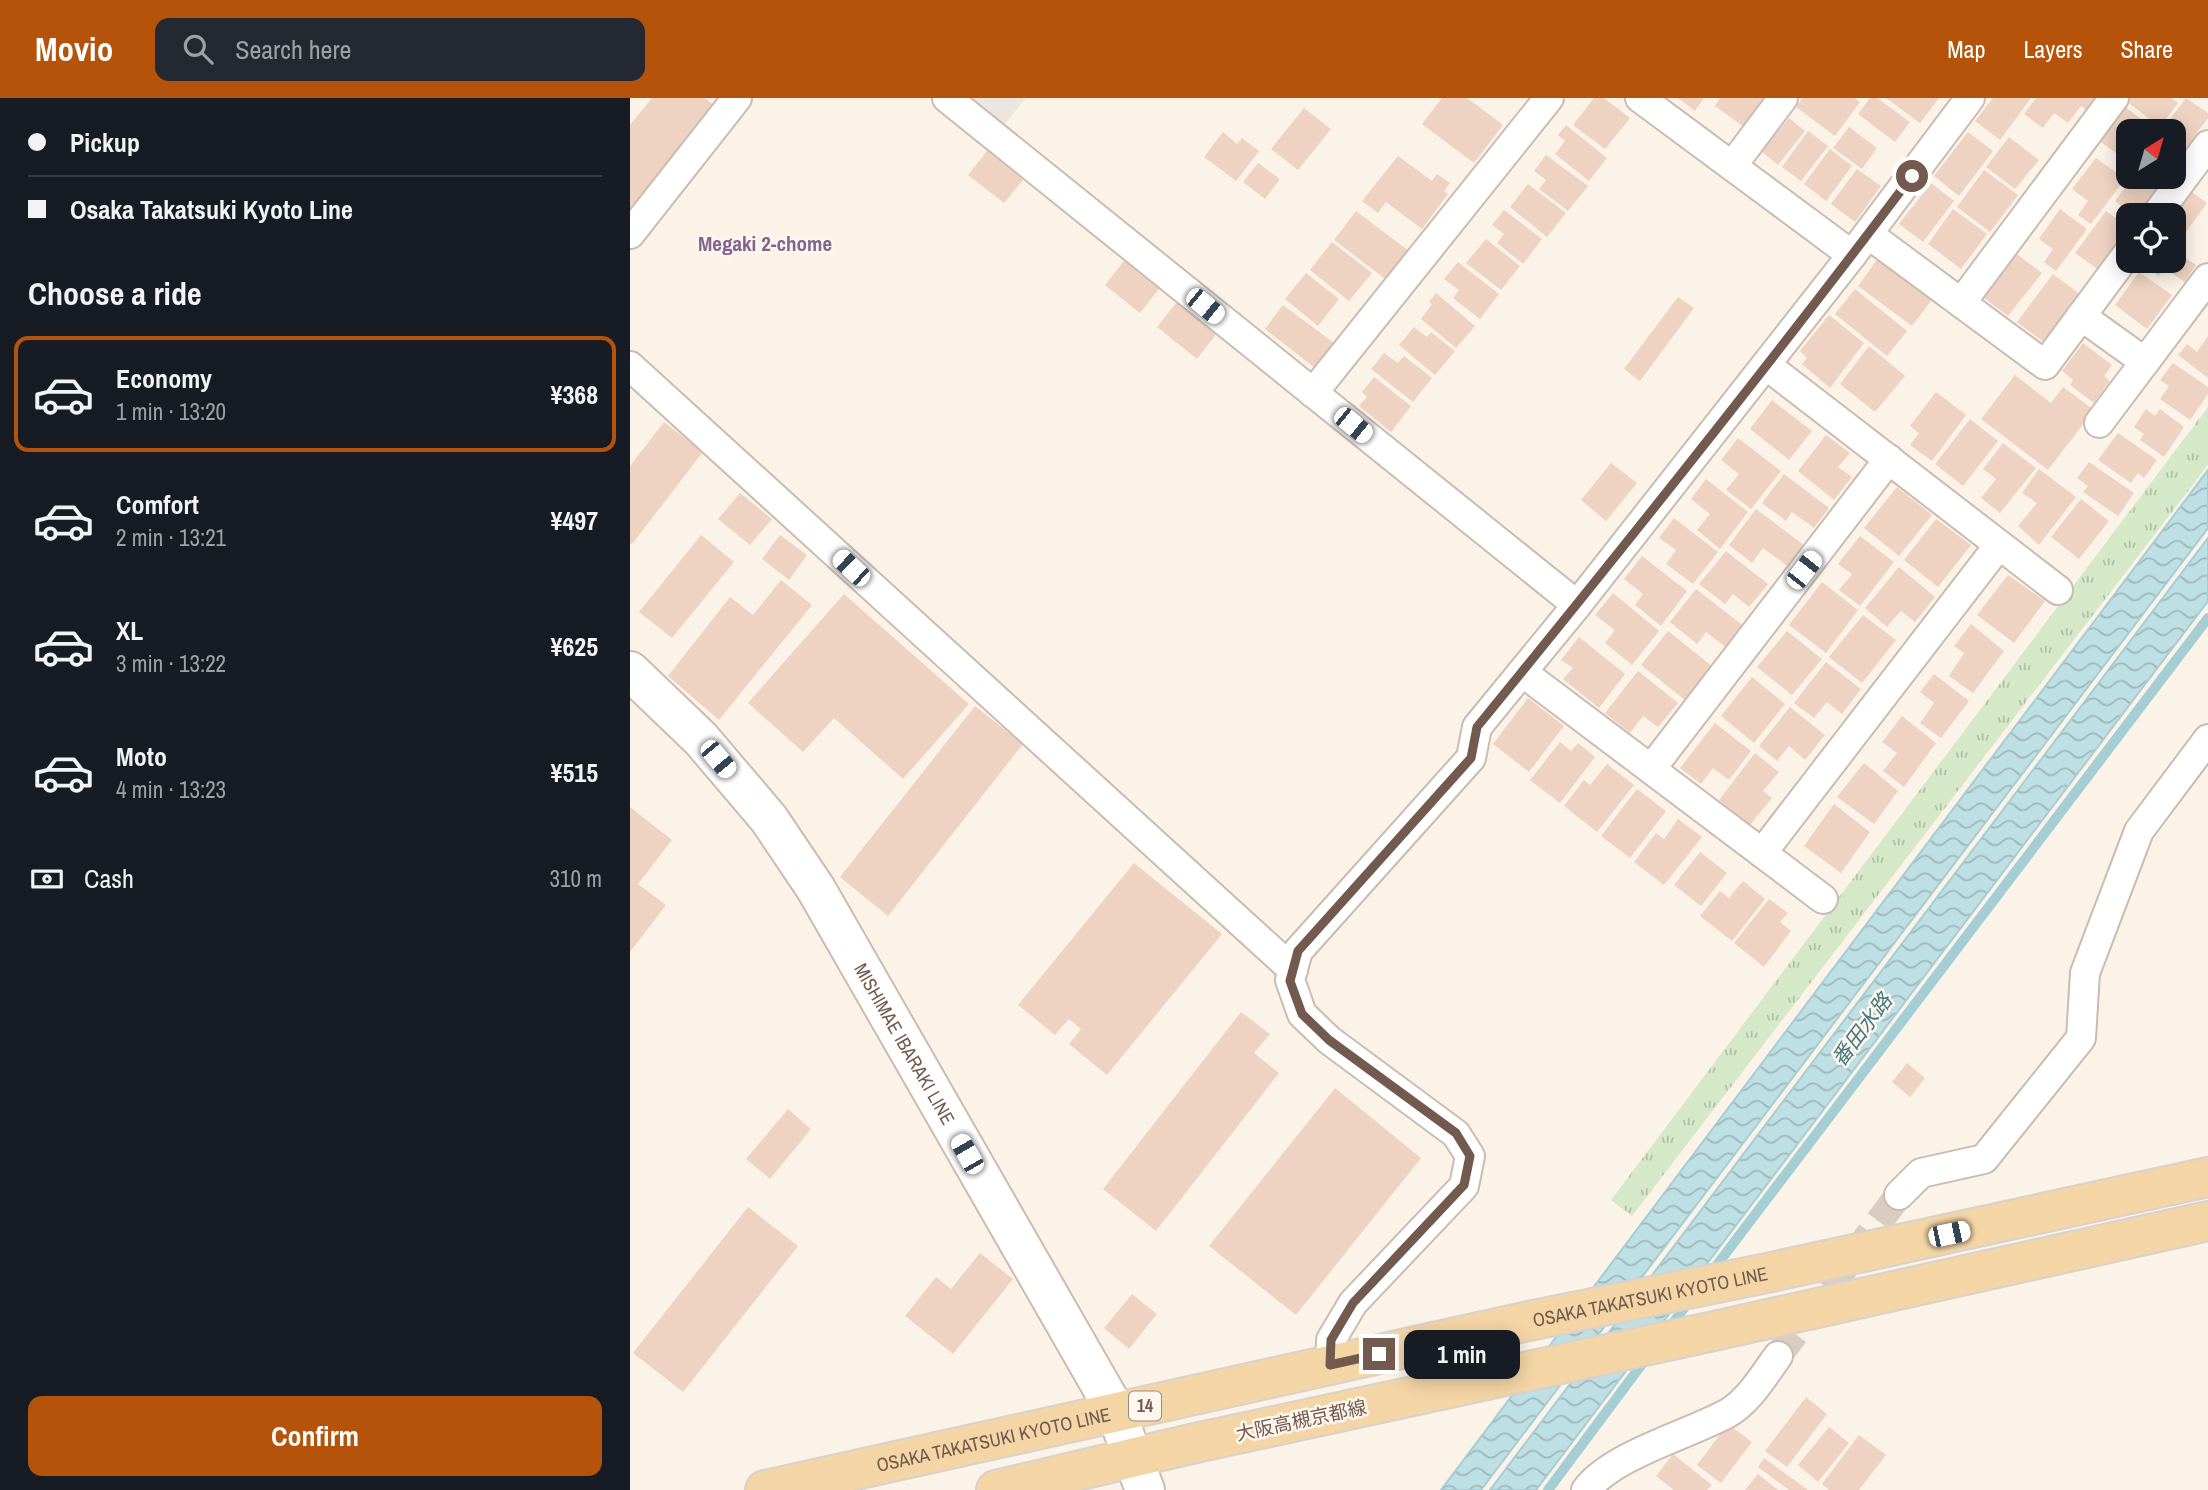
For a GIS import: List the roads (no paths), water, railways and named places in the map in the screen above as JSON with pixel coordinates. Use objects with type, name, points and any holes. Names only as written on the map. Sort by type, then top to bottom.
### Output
[{"type":"main road","name":"MISHIMAE IBARAKI LINE","points":[[630,671],[710,749],[769,819],[816,889],[1116,1412],[1139,1474]]},
{"type":"main road","name":"OSAKA TAKATSUKI KYOTO LINE","points":[[765,1490],[1524,1322],[1767,1273],[2208,1177]]},
{"type":"main road","name":"大阪高槻京都線","points":[[1139,1474],[1469,1384],[2208,1221]]},
{"type":"main road","points":[[996,1490],[1139,1474]]},
{"type":"street","points":[[630,234],[737,98]]},
{"type":"street","points":[[947,98],[1577,605]]},
{"type":"street","points":[[1313,393],[1549,98]]},
{"type":"street","points":[[1640,98],[1732,166],[1961,303],[2045,365],[2116,269]]},
{"type":"street","points":[[1732,166],[1783,98]]},
{"type":"street","points":[[1330,1365],[1331,1340],[1353,1303],[1464,1185],[1470,1156],[1456,1133],[1329,1040],[1302,1014],[1290,981],[1298,951],[1471,758],[1477,727],[1766,365],[1970,98]]},
{"type":"street","points":[[1961,303],[2115,98]]},
{"type":"street","points":[[2165,203],[2208,145]]},
{"type":"street","points":[[2099,423],[2208,278]]},
{"type":"street","points":[[2081,316],[2145,362]]},
{"type":"street","points":[[1766,365],[2058,590]]},
{"type":"street","points":[[630,366],[1293,970]]},
{"type":"street","points":[[1651,769],[1889,460]]},
{"type":"street","points":[[1762,853],[1999,545]]},
{"type":"street","points":[[1522,672],[1823,899]]},
{"type":"street","points":[[1899,1195],[1921,1173],[1984,1159],[2081,1038],[2085,973],[2139,831],[2208,739]]},
{"type":"street","points":[[1586,1490],[1595,1478],[1676,1435],[1730,1412],[1758,1384],[1778,1356]]},
{"type":"water","points":[[2208,470],[2208,528],[1481,1490],[1441,1490]]},
{"type":"water","name":"番田水路","points":[[2208,538],[2208,601],[1536,1490],[1490,1490]]},
{"type":"waterway","points":[[1710,1274],[2208,618]]},
{"type":"waterway","points":[[1668,1330],[1690,1300]]},
{"type":"waterway","points":[[1548,1490],[1648,1356]]},
{"type":"tunnel","points":[[1778,1356],[1899,1195]]},
{"type":"district","name":"Megaki 2-chome","points":[[765,244]]}]
